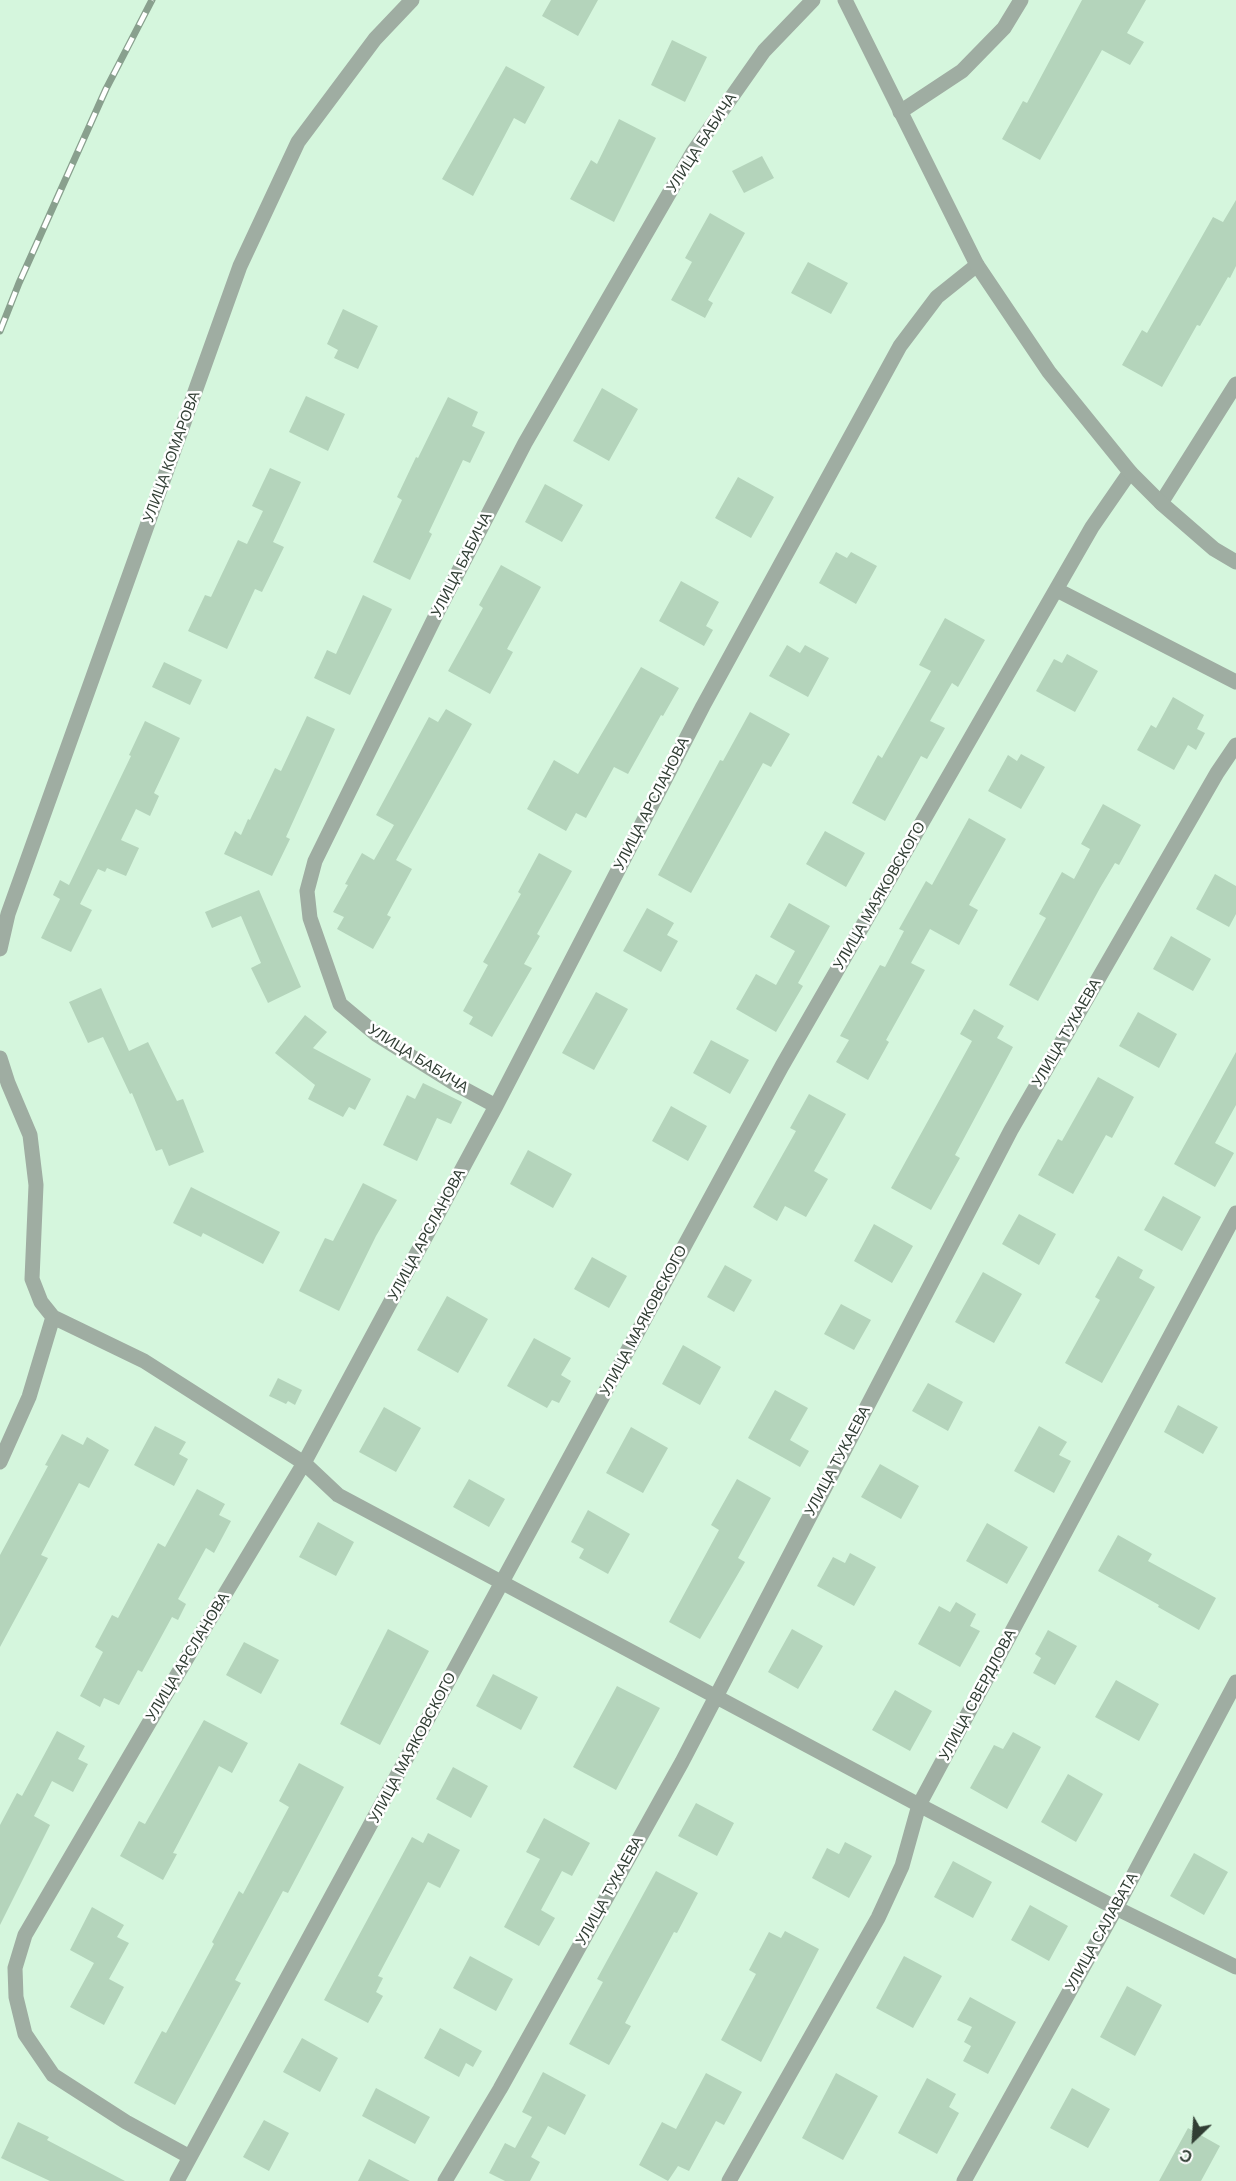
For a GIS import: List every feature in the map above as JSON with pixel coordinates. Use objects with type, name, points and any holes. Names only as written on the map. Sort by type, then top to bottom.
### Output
[{"type":"street","name":"УЛИЦА КОМАРОВА","points":[[0,949],[8,914],[240,267],[298,142],[375,39],[412,0]]},
{"type":"street","name":"УЛИЦА БАБИЧА","points":[[496,1106],[456,1085],[377,1035],[340,1004],[310,918],[307,891],[315,861],[438,611],[525,442],[687,162],[764,51],[813,0]]},
{"type":"street","points":[[845,0],[977,266],[1049,372],[1131,472],[1161,503],[1214,549],[1236,562]]},
{"type":"street","points":[[900,112],[962,71],[1004,28],[1021,0]]},
{"type":"street","name":"УЛИЦА АРСЛАНОВА","points":[[190,2157],[126,2122],[53,2075],[25,2034],[16,1997],[15,1968],[25,1935],[304,1463],[496,1106],[703,706],[900,346],[937,297],[977,266]]},
{"type":"street","points":[[1161,503],[1236,384]]},
{"type":"street","name":"УЛИЦА МАЯКОВСКОГО","points":[[177,2181],[782,1066],[1092,527],[1131,472]]},
{"type":"street","points":[[1057,590],[1236,682]]},
{"type":"street","name":"УЛИЦА ТУКАЕВА","points":[[446,2181],[517,2059],[682,1762],[1011,1130],[1217,773],[1236,745]]},
{"type":"street","points":[[0,1058],[30,1135],[36,1185],[32,1279],[41,1302],[52,1317],[144,1361],[304,1463],[338,1495],[919,1805],[1116,1908],[1236,1967]]},
{"type":"street","name":"УЛИЦА СВЕРДЛОВА","points":[[729,2181],[878,1918],[902,1866],[919,1805],[1236,1213]]},
{"type":"street","points":[[0,1462],[29,1397],[52,1317]]},
{"type":"street","name":"УЛИЦА САЛАВАТА","points":[[964,2181],[1116,1908],[1236,1682]]},
{"type":"building","points":[[551,0],[598,0],[578,36],[542,16]]},
{"type":"building","points":[[1082,0],[1146,0],[1127,33],[1144,42],[1130,65],[1102,50],[1040,160],[1002,139],[1023,101],[1027,103]]},
{"type":"building","points":[[672,40],[707,57],[685,102],[651,85]]},
{"type":"building","points":[[506,66],[545,87],[525,124],[514,118],[473,196],[442,179]]},
{"type":"building","points":[[619,119],[656,138],[614,222],[570,199],[591,160],[597,164]]},
{"type":"building","points":[[762,156],[774,178],[744,193],[732,171]]},
{"type":"building","points":[[1236,200],[1236,266],[1200,326],[1197,325],[1162,387],[1122,365],[1142,330],[1147,333],[1213,217],[1223,222]]},
{"type":"building","points":[[710,213],[745,233],[708,300],[713,303],[705,318],[671,300],[692,262],[685,258]]},
{"type":"building","points":[[808,262],[848,283],[831,314],[791,293]]},
{"type":"building","points":[[343,309],[378,326],[358,369],[334,358],[338,350],[327,344]]},
{"type":"building","points":[[602,388],[638,409],[609,461],[573,441]]},
{"type":"building","points":[[306,396],[345,414],[328,451],[289,432]]},
{"type":"building","points":[[448,397],[478,412],[472,426],[485,432],[470,463],[463,460],[429,532],[432,534],[410,580],[373,562],[402,500],[397,497]]},
{"type":"building","points":[[270,468],[301,482],[273,542],[284,547],[262,592],[255,589],[227,649],[188,631],[205,595],[211,597],[238,540],[247,544],[263,511],[252,506]]},
{"type":"building","points":[[738,477],[774,497],[751,538],[715,518]]},
{"type":"building","points":[[545,484],[583,505],[562,542],[525,522]]},
{"type":"building","points":[[836,552],[847,558],[851,552],[877,566],[856,604],[819,583]]},
{"type":"building","points":[[501,565],[541,587],[507,649],[513,652],[490,694],[448,671],[483,608],[479,605]]},
{"type":"building","points":[[681,581],[719,602],[706,626],[713,630],[704,646],[659,621]]},
{"type":"building","points":[[363,595],[392,609],[350,695],[314,678],[327,650],[336,654]]},
{"type":"building","points":[[945,618],[985,640],[958,687],[952,683],[930,721],[945,728],[927,759],[921,756],[885,821],[852,803],[878,755],[882,758],[931,671],[919,665]]},
{"type":"building","points":[[787,645],[800,653],[805,645],[829,658],[808,697],[769,676]]},
{"type":"building","points":[[1067,654],[1098,671],[1075,712],[1036,691],[1054,659],[1062,663]]},
{"type":"building","points":[[164,662],[202,680],[190,705],[152,687]]},
{"type":"building","points":[[641,667],[679,688],[628,774],[614,767],[586,818],[576,813],[566,831],[527,809],[554,760],[578,774]]},
{"type":"building","points":[[1173,697],[1204,715],[1197,729],[1205,733],[1196,750],[1188,745],[1174,770],[1137,750],[1151,725],[1156,728]]},
{"type":"building","points":[[446,709],[472,724],[396,860],[412,869],[387,915],[391,917],[373,949],[337,929],[344,917],[333,912],[362,853],[374,860],[394,825],[376,815],[429,717],[438,722]]},
{"type":"building","points":[[750,712],[790,734],[771,767],[763,763],[691,893],[658,875],[720,760],[723,761]]},
{"type":"building","points":[[307,716],[335,729],[286,837],[290,839],[272,876],[224,854],[235,831],[241,835],[248,819],[250,820],[275,768],[281,771]]},
{"type":"building","points":[[145,721],[180,738],[154,793],[159,796],[150,816],[136,809],[121,840],[139,848],[126,876],[107,868],[105,872],[98,869],[80,904],[92,910],[71,952],[41,938],[60,899],[53,895],[60,880],[69,885],[131,756],[129,755]]},
{"type":"building","points":[[1021,754],[1045,767],[1021,809],[988,791],[1008,755],[1017,761]]},
{"type":"building","points":[[1103,804],[1141,825],[1119,865],[1115,863],[1100,888],[1038,1001],[1009,985],[1046,918],[1039,914],[1062,872],[1074,879],[1090,849],[1081,844]]},
{"type":"building","points":[[969,818],[1006,839],[969,905],[978,910],[959,945],[930,929],[911,963],[925,970],[886,1040],[889,1042],[868,1080],[836,1062],[849,1040],[840,1036],[880,965],[885,967],[904,931],[899,929],[926,881],[932,885]]},
{"type":"building","points":[[825,831],[865,853],[846,887],[806,864]]},
{"type":"building","points":[[539,853],[572,871],[537,934],[540,936],[524,964],[532,968],[492,1037],[469,1024],[473,1017],[463,1011],[488,965],[483,962],[521,894],[518,892]]},
{"type":"building","points":[[1215,874],[1236,886],[1236,914],[1229,927],[1196,909]]},
{"type":"building","points":[[259,890],[301,987],[268,1003],[251,968],[261,963],[241,916],[212,928],[205,912]]},
{"type":"building","points":[[789,903],[830,926],[798,983],[803,986],[776,1032],[736,1009],[756,974],[776,985],[795,951],[770,937]]},
{"type":"building","points":[[647,908],[674,923],[667,935],[678,941],[661,972],[623,951]]},
{"type":"building","points":[[1171,936],[1211,959],[1193,991],[1153,969]]},
{"type":"building","points":[[101,988],[129,1051],[148,1042],[177,1101],[183,1099],[204,1152],[169,1166],[162,1149],[156,1151],[132,1093],[130,1094],[103,1037],[88,1043],[69,1002]]},
{"type":"building","points":[[596,992],[628,1009],[594,1070],[562,1053]]},
{"type":"building","points":[[974,1009],[1004,1026],[997,1038],[1013,1047],[955,1155],[960,1158],[931,1210],[891,1188],[972,1041],[960,1034]]},
{"type":"building","points":[[1138,1012],[1177,1034],[1159,1068],[1119,1046]]},
{"type":"building","points":[[305,1015],[327,1032],[313,1048],[371,1079],[355,1110],[349,1107],[343,1117],[308,1099],[315,1085],[275,1053]]},
{"type":"building","points":[[711,1040],[749,1060],[730,1094],[693,1073]]},
{"type":"building","points":[[1236,1052],[1236,1105],[1215,1143],[1234,1153],[1215,1187],[1174,1164]]},
{"type":"building","points":[[1098,1077],[1134,1097],[1112,1138],[1106,1135],[1073,1194],[1038,1175],[1058,1139],[1062,1141]]},
{"type":"building","points":[[423,1083],[462,1102],[451,1124],[437,1118],[417,1161],[383,1145],[407,1095],[415,1099]]},
{"type":"building","points":[[809,1094],[846,1114],[814,1171],[828,1179],[806,1217],[785,1206],[777,1221],[753,1207],[796,1131],[790,1128]]},
{"type":"building","points":[[671,1106],[707,1126],[688,1161],[652,1141]]},
{"type":"building","points":[[528,1150],[572,1174],[553,1208],[510,1184]]},
{"type":"building","points":[[363,1183],[397,1200],[376,1236],[339,1311],[299,1291],[325,1238],[333,1241]]},
{"type":"building","points":[[191,1187],[280,1232],[263,1264],[203,1233],[201,1237],[173,1223]]},
{"type":"building","points":[[1163,1196],[1201,1217],[1182,1251],[1144,1230]]},
{"type":"building","points":[[1019,1214],[1056,1234],[1039,1265],[1002,1244]]},
{"type":"building","points":[[874,1224],[913,1246],[892,1283],[854,1261]]},
{"type":"building","points":[[1118,1256],[1143,1270],[1139,1278],[1155,1287],[1102,1383],[1065,1363],[1100,1300],[1095,1297]]},
{"type":"building","points":[[592,1257],[627,1276],[609,1308],[574,1289]]},
{"type":"building","points":[[725,1265],[752,1280],[734,1312],[707,1297]]},
{"type":"building","points":[[983,1272],[1022,1294],[994,1343],[955,1322]]},
{"type":"building","points":[[447,1296],[488,1319],[458,1373],[417,1350]]},
{"type":"building","points":[[841,1304],[871,1320],[854,1350],[824,1334]]},
{"type":"building","points":[[534,1338],[571,1358],[561,1375],[571,1381],[559,1403],[552,1400],[547,1408],[507,1386]]},
{"type":"building","points":[[683,1345],[721,1367],[700,1405],[662,1384]]},
{"type":"building","points":[[278,1378],[302,1390],[295,1405],[288,1401],[286,1404],[269,1396]]},
{"type":"building","points":[[928,1383],[963,1402],[948,1431],[912,1411]]},
{"type":"building","points":[[775,1390],[808,1408],[790,1440],[809,1451],[800,1467],[748,1438]]},
{"type":"building","points":[[1178,1405],[1218,1427],[1203,1454],[1164,1432]]},
{"type":"building","points":[[384,1407],[421,1428],[396,1472],[359,1452]]},
{"type":"building","points":[[155,1426],[186,1442],[179,1454],[188,1459],[174,1486],[134,1465]]},
{"type":"building","points":[[1039,1426],[1067,1442],[1059,1455],[1071,1461],[1054,1493],[1014,1471]]},
{"type":"building","points":[[631,1427],[668,1448],[643,1493],[606,1473]]},
{"type":"building","points":[[62,1434],[83,1445],[87,1437],[109,1450],[89,1488],[79,1483],[41,1555],[48,1558],[0,1647],[0,1555],[48,1466],[45,1465]]},
{"type":"building","points":[[880,1464],[919,1486],[901,1519],[861,1497]]},
{"type":"building","points":[[469,1479],[505,1499],[489,1527],[453,1507]]},
{"type":"building","points":[[737,1479],[771,1498],[738,1558],[745,1562],[700,1639],[669,1622],[719,1530],[711,1525]]},
{"type":"building","points":[[197,1489],[225,1504],[219,1515],[231,1521],[214,1553],[206,1548],[178,1599],[186,1604],[178,1620],[172,1617],[142,1672],[138,1670],[119,1705],[104,1698],[100,1707],[80,1696],[103,1652],[95,1647],[112,1615],[118,1618],[158,1543],[165,1547]]},
{"type":"building","points":[[588,1510],[630,1534],[608,1574],[579,1558],[584,1549],[571,1542]]},
{"type":"building","points":[[318,1522],[354,1542],[336,1576],[299,1557]]},
{"type":"building","points":[[987,1523],[1028,1547],[1007,1584],[966,1561]]},
{"type":"building","points":[[1118,1535],[1152,1554],[1148,1561],[1216,1598],[1199,1630],[1098,1571]]},
{"type":"building","points":[[850,1553],[876,1567],[854,1606],[817,1586],[833,1557],[845,1563]]},
{"type":"building","points":[[956,1602],[976,1614],[970,1626],[980,1631],[960,1667],[918,1644],[939,1606],[950,1612]]},
{"type":"building","points":[[388,1629],[429,1651],[380,1745],[340,1724]]},
{"type":"building","points":[[792,1629],[823,1646],[798,1689],[768,1672]]},
{"type":"building","points":[[1048,1630],[1077,1646],[1055,1685],[1033,1673],[1041,1658],[1035,1654]]},
{"type":"building","points":[[244,1642],[279,1660],[261,1694],[226,1675]]},
{"type":"building","points":[[493,1674],[538,1697],[521,1730],[476,1706]]},
{"type":"building","points":[[1116,1680],[1159,1704],[1139,1741],[1095,1717]]},
{"type":"building","points":[[617,1686],[660,1708],[616,1790],[573,1767]]},
{"type":"building","points":[[895,1690],[932,1711],[910,1751],[872,1730]]},
{"type":"building","points":[[204,1720],[248,1743],[232,1773],[219,1766],[173,1853],[177,1854],[163,1880],[120,1856],[139,1821],[145,1824]]},
{"type":"building","points":[[57,1731],[85,1746],[78,1759],[88,1764],[73,1792],[52,1781],[34,1816],[50,1825],[0,1925],[0,1825],[17,1793],[22,1796]]},
{"type":"building","points":[[1013,1732],[1041,1747],[1007,1809],[970,1788],[994,1745],[1003,1749]]},
{"type":"building","points":[[299,1763],[344,1787],[288,1893],[283,1891],[235,1980],[241,1983],[175,2105],[134,2083],[162,2031],[166,2033],[214,1944],[212,1942],[239,1891],[243,1894],[289,1807],[279,1801]]},
{"type":"building","points":[[453,1767],[488,1786],[471,1818],[436,1799]]},
{"type":"building","points":[[1068,1774],[1103,1794],[1076,1842],[1041,1822]]},
{"type":"building","points":[[696,1803],[734,1823],[717,1856],[678,1836]]},
{"type":"building","points":[[544,1818],[590,1843],[572,1876],[562,1871],[541,1910],[555,1918],[539,1946],[504,1927],[540,1859],[526,1852]]},
{"type":"building","points":[[428,1833],[460,1850],[440,1888],[428,1882],[378,1976],[383,1978],[376,1992],[383,1996],[368,2023],[324,2000],[412,1837],[423,1843]]},
{"type":"building","points":[[845,1842],[872,1856],[849,1898],[812,1878],[827,1848],[839,1854]]},
{"type":"building","points":[[1194,1853],[1228,1872],[1204,1915],[1170,1896]]},
{"type":"building","points":[[953,1861],[992,1882],[973,1918],[934,1897]]},
{"type":"building","points":[[656,1871],[698,1893],[677,1933],[674,1932],[625,2023],[631,2026],[609,2065],[569,2044],[603,1982],[597,1979]]},
{"type":"building","points":[[1030,1905],[1068,1926],[1049,1961],[1011,1940]]},
{"type":"building","points":[[92,1907],[124,1925],[117,1937],[129,1943],[109,1979],[124,1987],[104,2025],[70,2007],[94,1963],[70,1950]]},
{"type":"building","points":[[785,1931],[819,1949],[761,2062],[721,2040],[756,1974],[749,1970],[769,1932],[781,1938]]},
{"type":"building","points":[[470,1956],[513,1979],[496,2011],[453,1988]]},
{"type":"building","points":[[904,1956],[942,1976],[913,2028],[876,2008]]},
{"type":"building","points":[[1127,1986],[1162,2005],[1135,2056],[1100,2037]]},
{"type":"building","points":[[970,1997],[1016,2022],[988,2074],[963,2061],[971,2046],[964,2042],[972,2027],[957,2020]]},
{"type":"building","points":[[440,2028],[482,2051],[473,2067],[466,2063],[459,2077],[424,2058]]},
{"type":"building","points":[[302,2038],[338,2058],[320,2092],[283,2072]]},
{"type":"building","points":[[543,2072],[586,2095],[565,2135],[548,2126],[531,2157],[540,2162],[530,2181],[505,2181],[489,2173],[505,2143],[515,2148],[532,2117],[522,2112]]},
{"type":"building","points":[[706,2073],[742,2092],[724,2125],[716,2121],[689,2171],[678,2166],[668,2181],[639,2165],[662,2122],[676,2129]]},
{"type":"building","points":[[836,2073],[878,2096],[843,2160],[802,2138]]},
{"type":"building","points":[[927,2078],[956,2094],[949,2107],[959,2113],[937,2154],[898,2133]]},
{"type":"building","points":[[376,2088],[430,2117],[415,2144],[362,2116]]},
{"type":"building","points":[[1072,2088],[1110,2109],[1088,2148],[1050,2128]]},
{"type":"building","points":[[264,2120],[289,2133],[269,2171],[243,2157]]},
{"type":"building","points":[[18,2122],[49,2137],[47,2140],[125,2181],[50,2181],[1,2158]]},
{"type":"building","points":[[1188,2128],[1220,2146],[1201,2181],[1159,2181]]},
{"type":"building","points":[[369,2159],[410,2181],[358,2181]]},
{"type":"railway","points":[[0,331],[19,283],[106,89],[152,0]]}]
